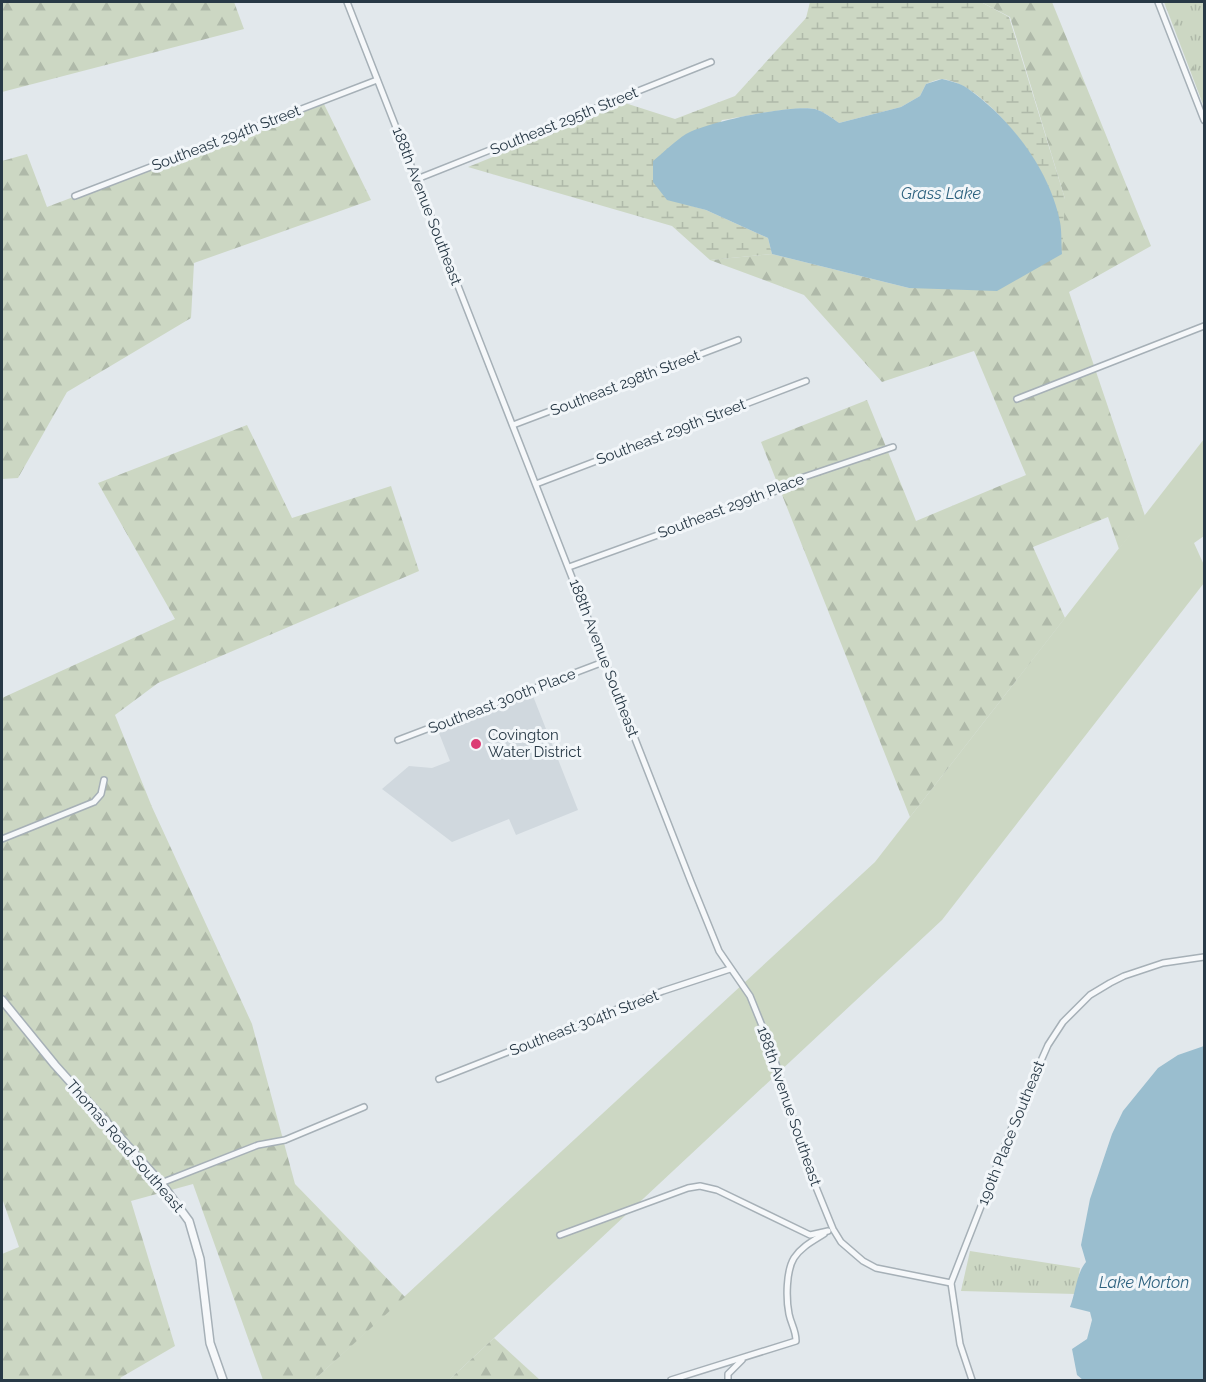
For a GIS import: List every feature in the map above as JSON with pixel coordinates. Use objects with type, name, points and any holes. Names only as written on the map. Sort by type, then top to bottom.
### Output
[{"type":"street","name":"188th Avenue Southeast","points":[[347,2],[691,882],[719,951],[750,996],[771,1048],[808,1170],[831,1230],[863,1262],[876,1268],[951,1283]]},
{"type":"street","points":[[1158,2],[1204,120]]},
{"type":"street","name":"Southeast 295th Street","points":[[417,179],[711,62]]},
{"type":"street","name":"Southeast 294th Street","points":[[75,196],[377,80]]},
{"type":"street","points":[[1017,399],[1204,326]]},
{"type":"street","name":"Southeast 298th Street","points":[[513,425],[738,340]]},
{"type":"street","name":"Southeast 299th Street","points":[[536,483],[806,381]]},
{"type":"street","name":"Southeast 299th Place","points":[[569,567],[766,496],[798,479],[893,447]]},
{"type":"street","name":"Southeast 300th Place","points":[[399,740],[606,661]]},
{"type":"street","points":[[2,838],[94,802],[101,794],[104,780]]},
{"type":"street","name":"190th Place Southeast","points":[[951,1283],[1014,1122],[1048,1045],[1063,1023],[1090,995],[1110,983],[1163,963],[1204,957]]},
{"type":"street","name":"Southeast 304th Street","points":[[439,1079],[663,991],[730,969]]},
{"type":"street","name":"Thomas Road Southeast","points":[[2,1000],[55,1065],[161,1183],[189,1221],[200,1259],[210,1343],[223,1380]]},
{"type":"street","points":[[161,1183],[258,1145],[285,1140],[364,1107]]},
{"type":"street","points":[[560,1235],[688,1188],[700,1186],[717,1190],[810,1235],[831,1230]]},
{"type":"street","points":[[672,1380],[796,1341],[796,1332],[789,1316],[786,1287],[793,1259],[806,1245],[831,1230]]},
{"type":"street","points":[[951,1283],[960,1344],[972,1380]]},
{"type":"street","points":[[728,1380],[728,1374],[743,1359]]},
{"type":"shaded area","points":[[531,691],[578,810],[516,835],[509,819],[452,842],[382,789],[409,766],[432,768],[450,761],[437,728]]},
{"type":"green space","points":[[2,2],[234,2],[244,29],[2,92]]},
{"type":"green space","points":[[810,2],[981,2],[1009,17],[1065,199],[1062,254],[1054,203],[1048,186],[1031,155],[1005,122],[975,93],[959,84],[943,79],[926,84],[920,96],[901,107],[839,123],[815,109],[806,108],[722,120],[667,199],[706,210],[768,238],[772,254],[710,260],[672,226],[468,167],[625,103],[675,119],[735,96],[806,18]]},
{"type":"green space","points":[[981,2],[1052,2],[1151,246],[1069,292],[1145,516],[1119,549],[1108,517],[1033,547],[1065,618],[910,817],[761,442],[867,400],[916,521],[1026,475],[974,351],[882,382],[804,295],[710,260],[772,254],[909,288],[1065,199],[1010,17]]},
{"type":"green space","points":[[1164,2],[1204,2],[1204,107]]},
{"type":"green space","points":[[1169,2],[1204,2],[1204,93]]},
{"type":"green space","points":[[323,102],[371,200],[194,263],[191,318],[67,392],[18,478],[2,479],[2,161],[27,154],[47,207]]},
{"type":"green space","points":[[247,425],[292,518],[391,486],[419,571],[158,683],[115,715],[152,807],[252,1024],[295,1184],[405,1297],[314,1380],[263,1380],[193,1184],[131,1201],[175,1346],[120,1378],[122,1380],[2,1380],[2,1254],[19,1247],[2,1198],[2,698],[175,619],[98,483]]},
{"type":"green space","points":[[1204,439],[1204,536],[1194,543],[1204,565],[1204,583],[942,920],[449,1380],[314,1380],[875,862]]},
{"type":"green space","points":[[970,1251],[1080,1268],[1076,1294],[961,1291]]},
{"type":"green space","points":[[494,1338],[540,1380],[449,1380]]},
{"type":"water","name":"Grass Lake","points":[[942,79],[967,88],[983,100],[1013,130],[1038,165],[1055,203],[1060,222],[1062,254],[997,291],[909,288],[772,254],[768,238],[706,210],[667,200],[653,182],[653,161],[686,134],[697,129],[750,115],[804,108],[818,110],[839,123],[901,107],[920,96],[926,84]]},
{"type":"water","name":"Lake Morton","points":[[1204,1046],[1204,1380],[1083,1380],[1077,1375],[1072,1349],[1087,1339],[1092,1320],[1090,1312],[1070,1307],[1078,1278],[1086,1262],[1081,1245],[1090,1199],[1112,1134],[1123,1111],[1158,1068],[1178,1055]]},
{"type":"place","name":"Covington Water District","points":[[476,744]]}]
